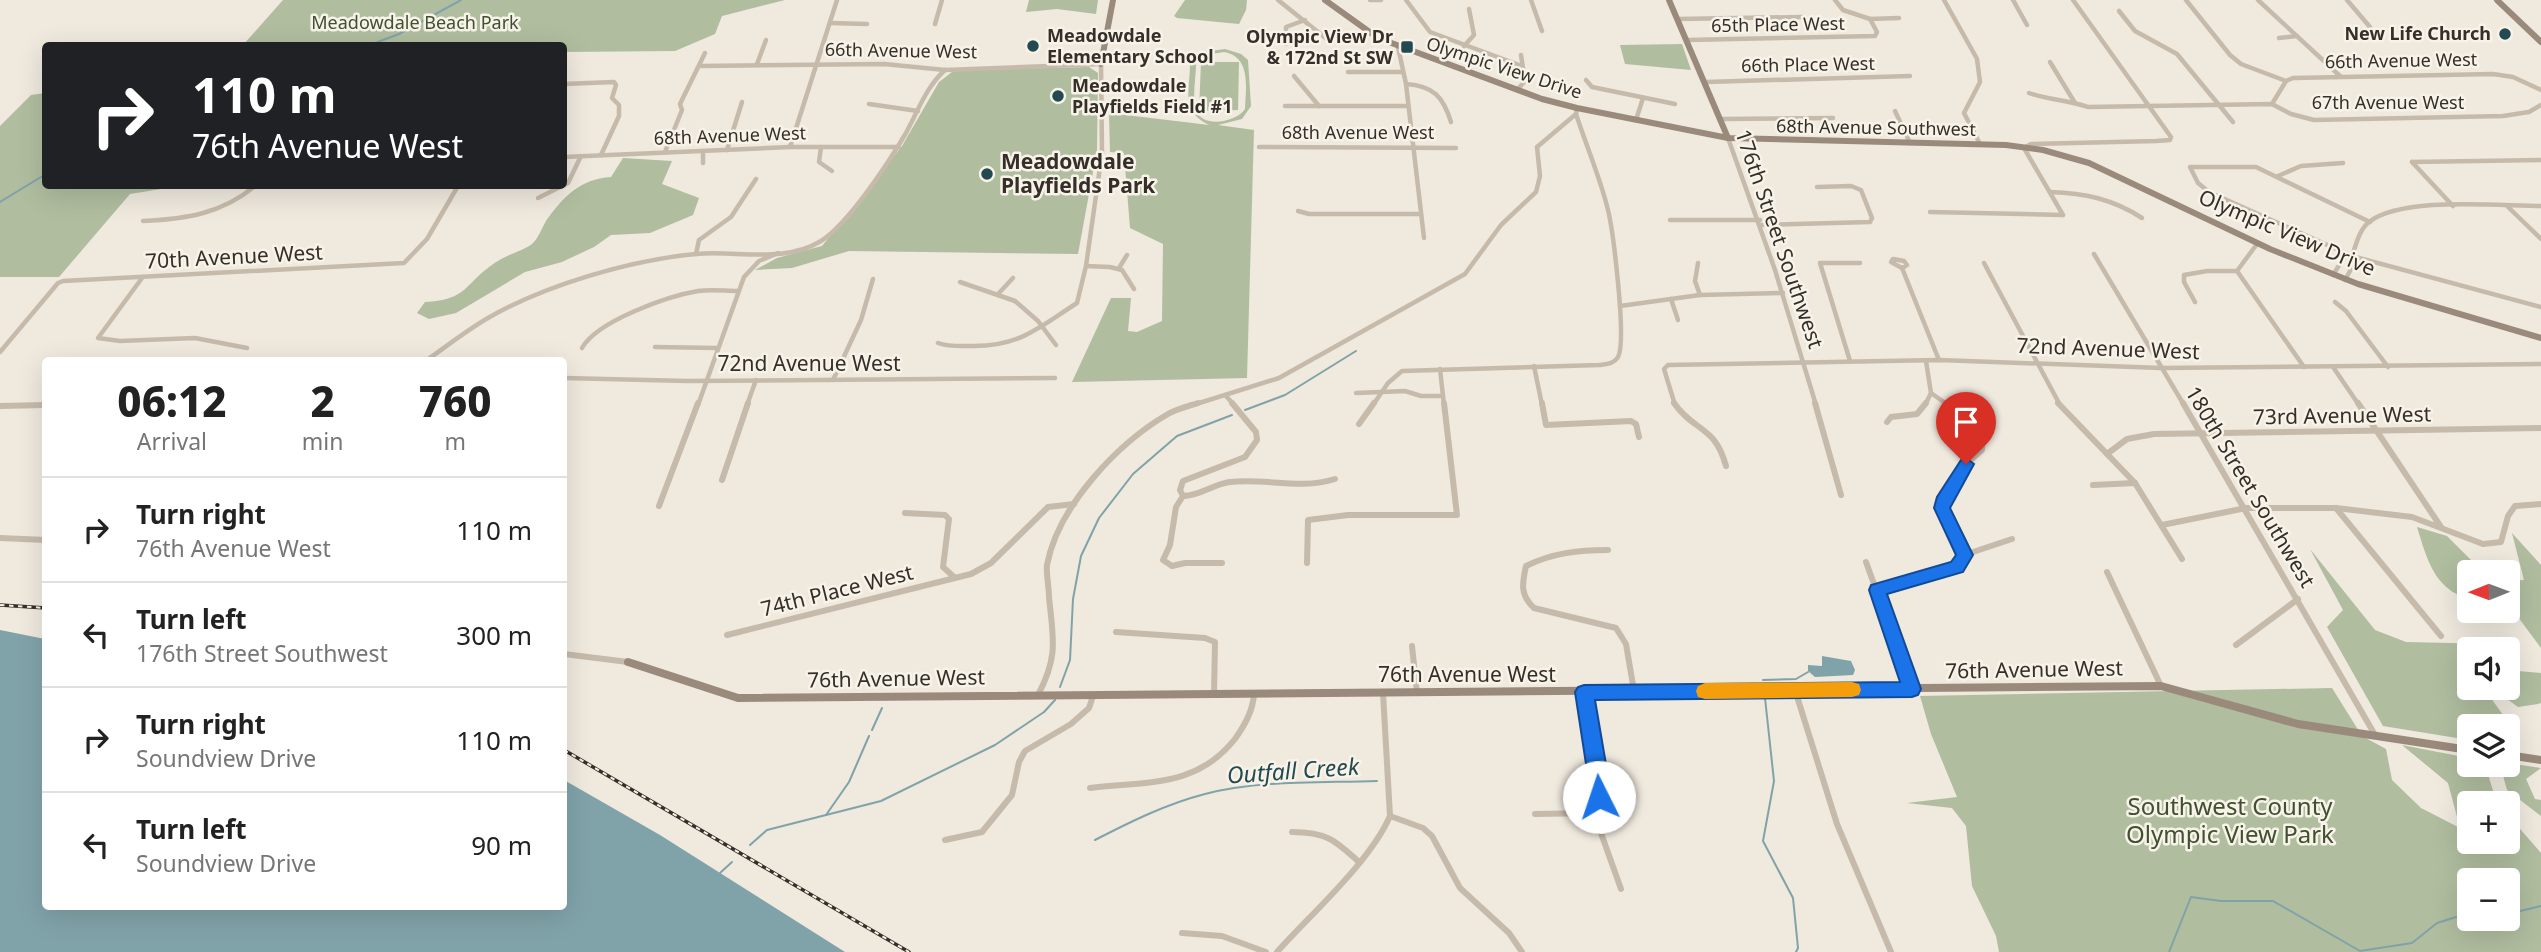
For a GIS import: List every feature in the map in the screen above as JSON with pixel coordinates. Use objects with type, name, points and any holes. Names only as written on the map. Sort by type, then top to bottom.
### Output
[{"type":"street","points":[[790,147],[837,0]]},
{"type":"street","points":[[935,24],[942,0]]},
{"type":"street","points":[[938,343],[947,346],[996,346],[1018,341],[1077,303],[1082,294],[1102,153],[1101,64],[1113,0]]},
{"type":"street","points":[[1278,0],[1328,40]]},
{"type":"street","name":"Olympic View Drive","points":[[1325,0],[1362,29],[1398,47],[1576,111],[1728,138]]},
{"type":"street","points":[[1370,0],[1381,0]]},
{"type":"street","points":[[1406,0],[1430,32],[1522,66]]},
{"type":"street","points":[[1531,0],[1542,31]]},
{"type":"street","name":"176th Street Southwest","points":[[1669,0],[1706,82],[1761,222],[1841,495]]},
{"type":"street","points":[[1835,0],[1843,10],[1870,19],[1899,18]]},
{"type":"street","points":[[1944,0],[1977,58],[1980,82],[1964,113],[1980,144]]},
{"type":"street","points":[[2013,0],[2027,24]]},
{"type":"street","points":[[1930,212],[2063,215],[2024,148],[2031,144],[2170,140],[2171,136],[2073,0]]},
{"type":"street","points":[[2186,0],[2230,55],[2241,64],[2286,81],[2272,104]]},
{"type":"street","points":[[2258,0],[2340,76]]},
{"type":"street","points":[[2347,0],[2370,27],[2369,33]]},
{"type":"street","points":[[2497,0],[2541,41]]},
{"type":"street","points":[[1464,46],[1474,35],[1469,9]]},
{"type":"street","points":[[2119,11],[2135,31],[2177,54],[2233,122]]},
{"type":"street","points":[[1678,19],[1802,17]]},
{"type":"street","name":"65th Place West","points":[[1688,40],[1869,38],[1877,32],[1870,19]]},
{"type":"street","points":[[1286,44],[1286,27],[1306,20]]},
{"type":"street","points":[[830,23],[867,24]]},
{"type":"street","points":[[2532,33],[2541,33]]},
{"type":"street","points":[[2279,38],[2297,36]]},
{"type":"street","points":[[757,64],[766,40]]},
{"type":"street","points":[[1398,47],[1406,84],[1424,238]]},
{"type":"street","points":[[665,152],[690,80],[701,66],[705,53]]},
{"type":"street","points":[[1517,89],[1525,81],[1521,55]]},
{"type":"street","points":[[2050,62],[2075,103]]},
{"type":"street","name":"66th Avenue West","points":[[701,66],[884,64],[945,70],[1101,64]]},
{"type":"street","points":[[431,357],[486,319],[523,302],[653,261],[696,254],[781,252],[823,240],[841,223],[899,147],[935,80],[945,70]]},
{"type":"street","points":[[1348,72],[1403,72]]},
{"type":"street","name":"66th Avenue West","points":[[2286,81],[2293,78],[2340,76],[2493,74],[2513,77],[2541,90]]},
{"type":"street","points":[[1294,76],[1319,106]]},
{"type":"street","name":"66th Place West","points":[[1706,82],[1910,76]]},
{"type":"street","points":[[1586,80],[1592,86],[1675,104]]},
{"type":"street","points":[[567,84],[614,82],[616,89],[612,98],[619,105],[619,116],[601,155]]},
{"type":"street","points":[[1406,84],[1421,84],[1440,93],[1451,121]]},
{"type":"street","name":"67th Avenue West","points":[[2029,93],[2088,107],[2222,107],[2272,104],[2291,114],[2314,120],[2502,116],[2529,112],[2541,105]]},
{"type":"street","points":[[1636,120],[1643,98]]},
{"type":"street","points":[[727,150],[742,102]]},
{"type":"street","points":[[869,104],[918,111]]},
{"type":"street","points":[[1285,106],[1408,106]]},
{"type":"street","points":[[1038,695],[1048,676],[1054,655],[1047,566],[1060,530],[1074,504],[1110,459],[1142,430],[1171,412],[1279,378],[1465,274],[1475,265],[1501,226],[1535,195],[1541,179],[1535,156],[1539,143],[1576,111],[1608,208],[1620,306],[1621,346],[1618,357],[1612,363],[1599,365],[1402,371],[1378,392],[1376,402],[1359,424]]},
{"type":"street","points":[[1895,111],[1910,143]]},
{"type":"street","points":[[1721,119],[1833,118]]},
{"type":"street","name":"68th Avenue Southwest","points":[[1728,138],[1980,144],[2024,148]]},
{"type":"street","name":"68th Avenue West","points":[[567,157],[790,147],[899,147]]},
{"type":"street","points":[[821,147],[819,162],[832,171]]},
{"type":"street","name":"68th Avenue West","points":[[1259,147],[1456,148]]},
{"type":"street","name":"Olympic View Drive","points":[[2024,148],[2061,154],[2090,163],[2257,244],[2333,275],[2429,309],[2541,338]]},
{"type":"street","points":[[703,151],[703,163]]},
{"type":"street","points":[[567,184],[581,156]]},
{"type":"street","points":[[2453,206],[2412,162],[2541,160]]},
{"type":"street","points":[[2278,176],[2289,168],[2343,163]]},
{"type":"street","points":[[2370,222],[2278,176],[2244,165],[2190,167],[2191,173],[2209,192],[2352,256],[2541,307]]},
{"type":"street","points":[[696,254],[699,240],[731,217],[756,179]]},
{"type":"street","points":[[1670,220],[1870,222],[1872,218],[1869,206],[1861,190],[1851,186],[1817,187]]},
{"type":"street","points":[[143,221],[202,215],[237,200],[251,189]]},
{"type":"street","name":"70th Avenue West","points":[[0,352],[58,283],[70,280],[395,265],[411,259],[456,189]]},
{"type":"street","points":[[538,198],[556,189]]},
{"type":"street","points":[[2050,192],[2095,196],[2130,209],[2142,218]]},
{"type":"street","points":[[2352,256],[2360,232],[2370,222],[2405,208],[2541,206]]},
{"type":"street","points":[[2508,207],[2541,239]]},
{"type":"street","points":[[1298,211],[1309,214],[1420,214]]},
{"type":"street","points":[[2237,271],[2257,244]]},
{"type":"street","points":[[659,506],[682,451],[737,291],[750,268],[781,252]]},
{"type":"street","name":"180th Street Southwest","points":[[2094,254],[2246,508],[2377,737]]},
{"type":"street","points":[[1118,268],[1127,255]]},
{"type":"street","points":[[2333,275],[2345,256],[2352,256],[2356,260],[2345,279]]},
{"type":"street","points":[[1984,262],[2055,399],[2134,483],[2182,559]]},
{"type":"street","points":[[1698,263],[1695,281],[1700,295]]},
{"type":"street","points":[[1850,361],[1820,263],[1860,263]]},
{"type":"street","points":[[1086,267],[1118,268],[1130,275],[1134,289]]},
{"type":"street","points":[[1902,268],[1939,360]]},
{"type":"street","points":[[2195,302],[2184,282],[2184,275],[2207,271],[2237,271]]},
{"type":"street","points":[[2237,271],[2304,367]]},
{"type":"street","points":[[143,277],[98,338],[120,341],[195,338],[247,348]]},
{"type":"street","points":[[998,293],[1013,278]]},
{"type":"street","points":[[833,380],[861,320],[873,279]]},
{"type":"street","points":[[960,282],[967,287],[998,293],[1017,302],[1044,326],[1056,345]]},
{"type":"street","points":[[582,348],[587,340],[605,325],[669,299],[699,291],[737,291]]},
{"type":"street","points":[[1620,306],[1700,295],[1783,293]]},
{"type":"street","points":[[1671,299],[1678,320]]},
{"type":"street","points":[[2336,302],[2346,311],[2388,367]]},
{"type":"street","points":[[655,346],[716,348]]},
{"type":"street","points":[[1887,422],[1891,417],[1917,416],[1923,412],[1931,393],[1926,360]]},
{"type":"street","name":"72nd Avenue West","points":[[1675,364],[1939,360],[2161,368],[2541,365]]},
{"type":"street","points":[[1675,364],[1664,369],[1674,403],[1718,440],[1726,466]]},
{"type":"street","points":[[1534,366],[1546,425],[1631,421],[1636,424],[1639,437]]},
{"type":"street","points":[[2333,367],[2441,527]]},
{"type":"street","points":[[1307,563],[1308,520],[1348,515],[1457,515],[1440,369]]},
{"type":"street","name":"72nd Avenue West","points":[[567,378],[1055,379]]},
{"type":"street","points":[[722,480],[756,380]]},
{"type":"street","points":[[1356,393],[1405,391],[1421,396],[1443,396]]},
{"type":"street","points":[[1931,393],[1979,427],[1983,441],[1982,450],[1966,464],[1943,502],[1942,508],[1964,555]]},
{"type":"street","points":[[1183,495],[1180,490],[1183,481],[1245,457],[1254,447],[1256,432],[1226,396]]},
{"type":"street","points":[[0,406],[42,405]]},
{"type":"street","name":"73rd Avenue West","points":[[2108,454],[2127,439],[2140,435],[2541,429]]},
{"type":"street","points":[[1183,495],[1193,496],[1226,483],[1321,485],[1335,479]]},
{"type":"street","points":[[2093,485],[2134,483]]},
{"type":"street","points":[[1183,495],[1173,512],[1170,545],[1163,561],[1172,566],[1185,563],[1222,563]]},
{"type":"street","name":"74th Place West","points":[[727,635],[971,574],[991,562],[1048,508],[1074,504]]},
{"type":"street","points":[[2162,525],[2246,508],[2336,508],[2412,517],[2483,544],[2494,545],[2501,542],[2508,516],[2515,506],[2541,504]]},
{"type":"street","points":[[2336,508],[2441,636]]},
{"type":"street","name":"74th Place West","points":[[905,513],[945,515],[949,519],[943,567],[954,577]]},
{"type":"street","points":[[0,538],[42,540]]},
{"type":"street","points":[[1964,555],[2012,539]]},
{"type":"street","points":[[1608,550],[1548,554],[1538,559],[1525,566],[1519,583],[1521,596],[1525,604],[1537,611],[1588,619],[1616,628],[1626,644],[1634,692]]},
{"type":"street","points":[[1877,590],[1957,567],[1964,555]]},
{"type":"street","points":[[1866,562],[1912,689]]},
{"type":"street","points":[[2106,572],[2161,686]]},
{"type":"street","points":[[2236,645],[2298,599]]},
{"type":"street","points":[[1116,632],[1205,638],[1215,642],[1214,694]]},
{"type":"street","points":[[1412,646],[1417,693]]},
{"type":"street","points":[[567,654],[628,662]]},
{"type":"street","name":"76th Avenue West","points":[[628,662],[653,667],[715,693],[738,698],[2161,686],[2200,694],[2274,718],[2457,748]]},
{"type":"street","points":[[1795,690],[1841,839],[1891,952]]},
{"type":"street","points":[[1584,692],[1600,782],[1599,813],[1605,849],[1621,889]]},
{"type":"street","points":[[1277,952],[1359,862],[1384,830],[1390,816],[1383,693]]},
{"type":"street","points":[[1090,788],[1173,781],[1204,768],[1225,753],[1250,716],[1254,694]]},
{"type":"street","points":[[945,840],[974,836],[982,832],[1012,794],[1019,762],[1025,751],[1071,724],[1089,708],[1093,695]]},
{"type":"street","points":[[2520,757],[2541,760]]},
{"type":"street","points":[[1535,814],[1599,813]]},
{"type":"street","points":[[1390,816],[1423,828],[1432,836],[1460,888],[1509,933],[1522,952]]},
{"type":"street","points":[[1292,832],[1318,831],[1329,835],[1359,862]]},
{"type":"street","points":[[1182,933],[1222,936],[1266,952]]},
{"type":"green space","name":"Meadowdale Beach Park","points":[[283,0],[785,0],[722,16],[715,34],[675,51],[567,52],[567,42],[246,42]]},
{"type":"green space","points":[[1029,0],[1098,0],[1096,14],[1057,9],[1026,12]]},
{"type":"green space","points":[[1185,0],[1247,0],[1246,10],[1239,24],[1177,18],[1174,16]]},
{"type":"green space","points":[[1682,44],[1691,70],[1625,64],[1620,45]]},
{"type":"green space","points":[[1225,49],[1241,54],[1248,60],[1251,106],[1242,119],[1218,125],[1254,130],[1247,378],[1072,382],[1111,298],[1131,298],[1128,331],[1137,332],[1162,321],[1163,244],[1130,228],[1124,153],[1110,152],[1109,113],[1209,125],[1200,120],[1190,107],[1188,92],[1190,63],[1203,52]],"holes":[[[1224,52],[1233,55],[1243,66],[1245,74],[1245,109],[1228,120],[1205,120],[1195,105],[1196,64],[1205,55]]]},
{"type":"green space","points":[[1201,62],[1239,62],[1238,110],[1199,111]]},
{"type":"green space","name":"Meadowdale Playfields Park","points":[[1089,67],[1098,73],[1097,150],[1078,254],[849,251],[792,268],[755,270],[777,258],[822,246],[902,146],[939,82],[952,72]]},
{"type":"green space","points":[[42,93],[42,189],[161,189],[130,194],[59,277],[0,277],[0,126],[31,95]]},
{"type":"green space","points":[[623,158],[672,161],[662,184],[699,198],[693,215],[650,233],[611,235],[594,247],[562,262],[525,272],[456,313],[429,319],[417,313],[425,302],[451,298],[487,268],[532,244],[546,221],[566,197],[590,181],[611,177]]},
{"type":"green space","points":[[2417,527],[2447,536],[2471,560],[2457,560],[2457,594],[2440,580],[2429,561]]},
{"type":"green space","points":[[2512,533],[2541,565],[2541,648],[2520,620],[2520,580],[2524,580]]},
{"type":"green space","points":[[2310,549],[2375,630],[2406,642],[2457,643],[2457,700],[2492,700],[2502,714],[2457,714],[2457,738],[2383,726],[2327,627],[2343,610]]},
{"type":"green space","points":[[2520,671],[2541,673],[2541,703],[2518,707],[2508,700],[2520,700]]},
{"type":"green space","name":"Southwest County Olympic View Park","points":[[2332,688],[2362,736],[2386,749],[2392,780],[2421,808],[2457,826],[2457,854],[2520,854],[2520,829],[2541,853],[2541,952],[1999,952],[1996,936],[1972,886],[1966,826],[1952,808],[1907,803],[1957,797],[1931,734],[1920,696]]},
{"type":"green space","name":"Southwest County Olympic View Park","points":[[2402,745],[2457,756],[2457,777],[2489,777],[2493,791],[2457,791],[2457,817],[2448,783]]},
{"type":"green space","points":[[2520,765],[2541,768],[2526,779],[2535,799],[2541,800],[2541,816],[2520,800],[2520,791],[2507,790],[2503,777],[2520,777]]},
{"type":"water","points":[[0,630],[42,638],[42,910],[567,910],[567,782],[660,835],[845,952],[0,952]]},
{"type":"water","points":[[1822,656],[1851,661],[1855,670],[1853,675],[1815,677],[1808,671],[1808,665],[1822,666]]},
{"type":"waterway","points":[[378,42],[399,34],[461,0]]},
{"type":"waterway","points":[[0,202],[42,176]]},
{"type":"waterway","points":[[1245,410],[1285,395],[1356,351]]},
{"type":"waterway","points":[[1060,687],[1070,660],[1073,599],[1081,556],[1099,518],[1133,474],[1177,436],[1232,415]]},
{"type":"waterway","points":[[1763,680],[1796,679],[1808,672]]},
{"type":"waterway","points":[[1765,698],[1774,781],[1763,841],[1793,898],[1798,948],[1796,952]]},
{"type":"waterway","points":[[826,815],[881,801],[995,745],[1044,712],[1055,700]]},
{"type":"waterway","points":[[872,730],[882,708]]},
{"type":"waterway","points":[[826,815],[849,782],[869,736]]},
{"type":"waterway","name":"Outfall Creek","points":[[1095,840],[1162,808],[1205,794],[1247,786],[1377,781]]},
{"type":"waterway","points":[[750,845],[767,830],[826,815]]},
{"type":"waterway","points":[[720,873],[732,862]]},
{"type":"waterway","points":[[2169,952],[2191,897],[2221,901],[2273,901],[2360,951],[2412,943],[2437,923],[2457,917]]},
{"type":"waterway","points":[[2520,911],[2541,906]]},
{"type":"railway","points":[[0,605],[42,608]]},
{"type":"railway","points":[[567,752],[909,952]]},
{"type":"slow traffic","points":[[1705,691],[1852,690]]},
{"type":"place","name":"New Life Church","points":[[2505,34]]},
{"type":"place","name":"Meadowdale Elementary School","points":[[1033,46]]},
{"type":"place","name":"Olympic View Dr & 172nd St SW","points":[[1407,47]]},
{"type":"place","name":"Meadowdale Playfields Field #1","points":[[1058,96]]},
{"type":"place","name":"Meadowdale Playfields Park","points":[[987,174]]},
{"type":"route","points":[[1599,797],[1600,782],[1584,692],[1912,689],[1877,590],[1957,567],[1964,555],[1942,508],[1966,464]]}]
